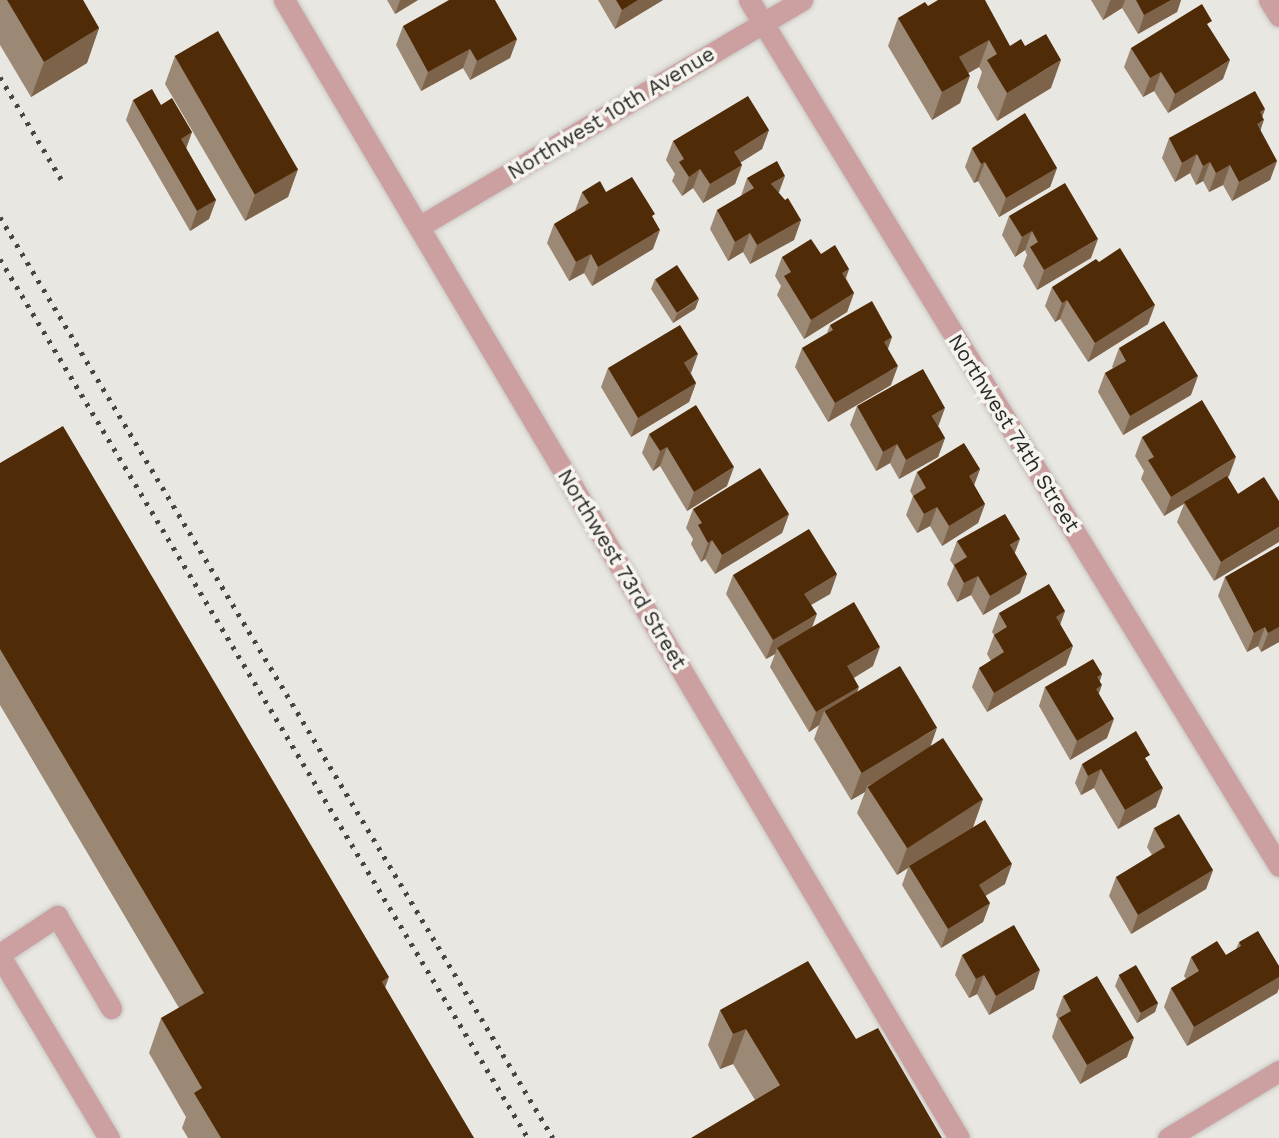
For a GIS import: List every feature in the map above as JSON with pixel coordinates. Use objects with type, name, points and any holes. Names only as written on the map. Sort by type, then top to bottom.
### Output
[{"type":"street","name":"Northwest 73rd Street","points":[[284,0],[958,1138]]},
{"type":"street","name":"Northwest 74th Street","points":[[749,0],[1279,866]]},
{"type":"street","name":"Northwest 10th Avenue","points":[[420,226],[802,0]]},
{"type":"street","points":[[1269,0],[1279,16]]},
{"type":"street","points":[[109,1138],[0,955],[57,916],[111,1008]]},
{"type":"street","points":[[1168,1138],[1279,1071]]},
{"type":"building","points":[[7,0],[83,0],[99,28],[44,62]]},
{"type":"building","points":[[449,0],[495,0],[517,39],[477,61],[470,49],[428,72],[403,26]]},
{"type":"building","points":[[616,0],[638,0],[622,10]]},
{"type":"building","points":[[938,0],[985,0],[1010,46],[1021,39],[1025,46],[1046,34],[1061,60],[1007,93],[987,60],[997,54],[989,40],[959,57],[970,76],[942,92],[898,18],[925,2],[928,6]]},
{"type":"building","points":[[1136,0],[1171,0],[1144,15]]},
{"type":"building","points":[[1202,4],[1212,21],[1207,24],[1230,60],[1175,94],[1161,72],[1150,78],[1131,48]]},
{"type":"building","points":[[218,31],[298,170],[255,195],[175,56]]},
{"type":"building","points":[[152,89],[161,105],[172,98],[192,132],[181,139],[216,200],[197,211],[133,100]]},
{"type":"building","points":[[1255,91],[1265,109],[1260,112],[1264,120],[1257,124],[1277,161],[1239,182],[1230,165],[1216,173],[1210,162],[1203,166],[1197,154],[1182,163],[1169,138]]},
{"type":"building","points":[[748,96],[769,130],[734,152],[742,165],[710,184],[700,169],[689,177],[679,162],[684,159],[673,141]]},
{"type":"building","points":[[1025,113],[1057,168],[1006,198],[985,162],[981,164],[972,148]]},
{"type":"building","points":[[777,161],[785,176],[771,184],[785,200],[788,198],[801,220],[757,245],[750,233],[735,242],[717,210],[754,188],[747,178]]},
{"type":"building","points":[[632,177],[655,214],[652,216],[660,230],[598,267],[591,254],[576,262],[554,224],[589,203],[582,192],[600,181],[606,192]]},
{"type":"building","points":[[1065,183],[1098,239],[1044,270],[1030,247],[1038,242],[1032,231],[1022,237],[1009,216]]},
{"type":"building","points":[[811,239],[821,254],[835,245],[849,269],[842,273],[854,293],[811,320],[784,276],[791,272],[782,257]]},
{"type":"building","points":[[1120,248],[1155,305],[1095,343],[1067,300],[1062,303],[1052,287],[1096,259],[1099,262]]},
{"type":"building","points":[[677,265],[699,299],[677,313],[655,279]]},
{"type":"building","points":[[872,301],[892,337],[884,342],[898,366],[835,403],[802,348],[833,330],[830,325]]},
{"type":"building","points":[[1164,321],[1198,376],[1130,416],[1105,373],[1126,361],[1119,348]]},
{"type":"building","points":[[680,325],[698,354],[684,363],[696,383],[638,418],[608,368]]},
{"type":"building","points":[[923,369],[945,408],[932,416],[945,438],[906,460],[897,444],[883,452],[857,406]]},
{"type":"building","points":[[1202,400],[1236,457],[1171,497],[1148,460],[1154,457],[1142,437]]},
{"type":"building","points":[[696,405],[734,467],[694,492],[667,447],[660,451],[649,434]]},
{"type":"building","points":[[63,426],[389,977],[382,982],[474,1138],[221,1138],[194,1093],[202,1088],[161,1018],[204,993],[0,649],[0,463]]},
{"type":"building","points":[[964,443],[980,469],[969,476],[985,504],[949,526],[937,507],[924,514],[913,496],[926,488],[917,472]]},
{"type":"building","points":[[760,468],[789,514],[722,555],[712,540],[708,543],[698,525],[702,523],[693,509]]},
{"type":"building","points":[[1227,476],[1238,494],[1264,477],[1279,501],[1279,527],[1221,562],[1184,502]]},
{"type":"building","points":[[1005,514],[1020,539],[1010,545],[1027,574],[990,596],[978,576],[964,583],[954,565],[967,557],[957,541]]},
{"type":"building","points":[[809,529],[837,574],[804,594],[817,614],[773,640],[733,575]]},
{"type":"building","points":[[1279,546],[1279,627],[1268,633],[1265,627],[1254,633],[1225,577]]},
{"type":"building","points":[[1049,584],[1065,611],[1056,617],[1073,646],[994,693],[979,668],[1004,652],[994,635],[1007,627],[999,613]]},
{"type":"building","points":[[854,602],[880,647],[847,666],[859,687],[816,712],[777,648]]},
{"type":"building","points":[[1093,659],[1102,674],[1097,677],[1102,685],[1096,689],[1114,719],[1077,741],[1045,687]]},
{"type":"building","points":[[900,666],[937,728],[862,773],[825,711]]},
{"type":"building","points":[[1136,731],[1150,755],[1145,758],[1163,788],[1125,810],[1101,769],[1088,776],[1082,764]]},
{"type":"building","points":[[943,738],[983,799],[907,848],[868,787]]},
{"type":"building","points":[[1179,814],[1213,870],[1138,915],[1116,877],[1165,847],[1154,828]]},
{"type":"building","points":[[985,820],[1012,864],[979,885],[990,903],[948,929],[909,866]]},
{"type":"building","points":[[1014,925],[1040,970],[996,996],[984,975],[976,979],[962,955]]},
{"type":"building","points":[[1258,931],[1279,966],[1279,977],[1194,1027],[1171,988],[1199,971],[1191,957],[1217,941],[1226,955],[1241,946],[1239,942]]},
{"type":"building","points":[[808,961],[856,1039],[878,1028],[942,1138],[691,1138],[780,1085],[746,1029],[733,1034],[720,1010]]},
{"type":"building","points":[[1136,965],[1158,1003],[1141,1013],[1119,975]]},
{"type":"building","points":[[1097,976],[1134,1038],[1087,1065],[1059,1018],[1071,1011],[1063,996]]},
{"type":"railway","points":[[0,77],[61,179]]},
{"type":"railway","points":[[0,217],[553,1138]]},
{"type":"railway","points":[[0,259],[528,1138]]}]
